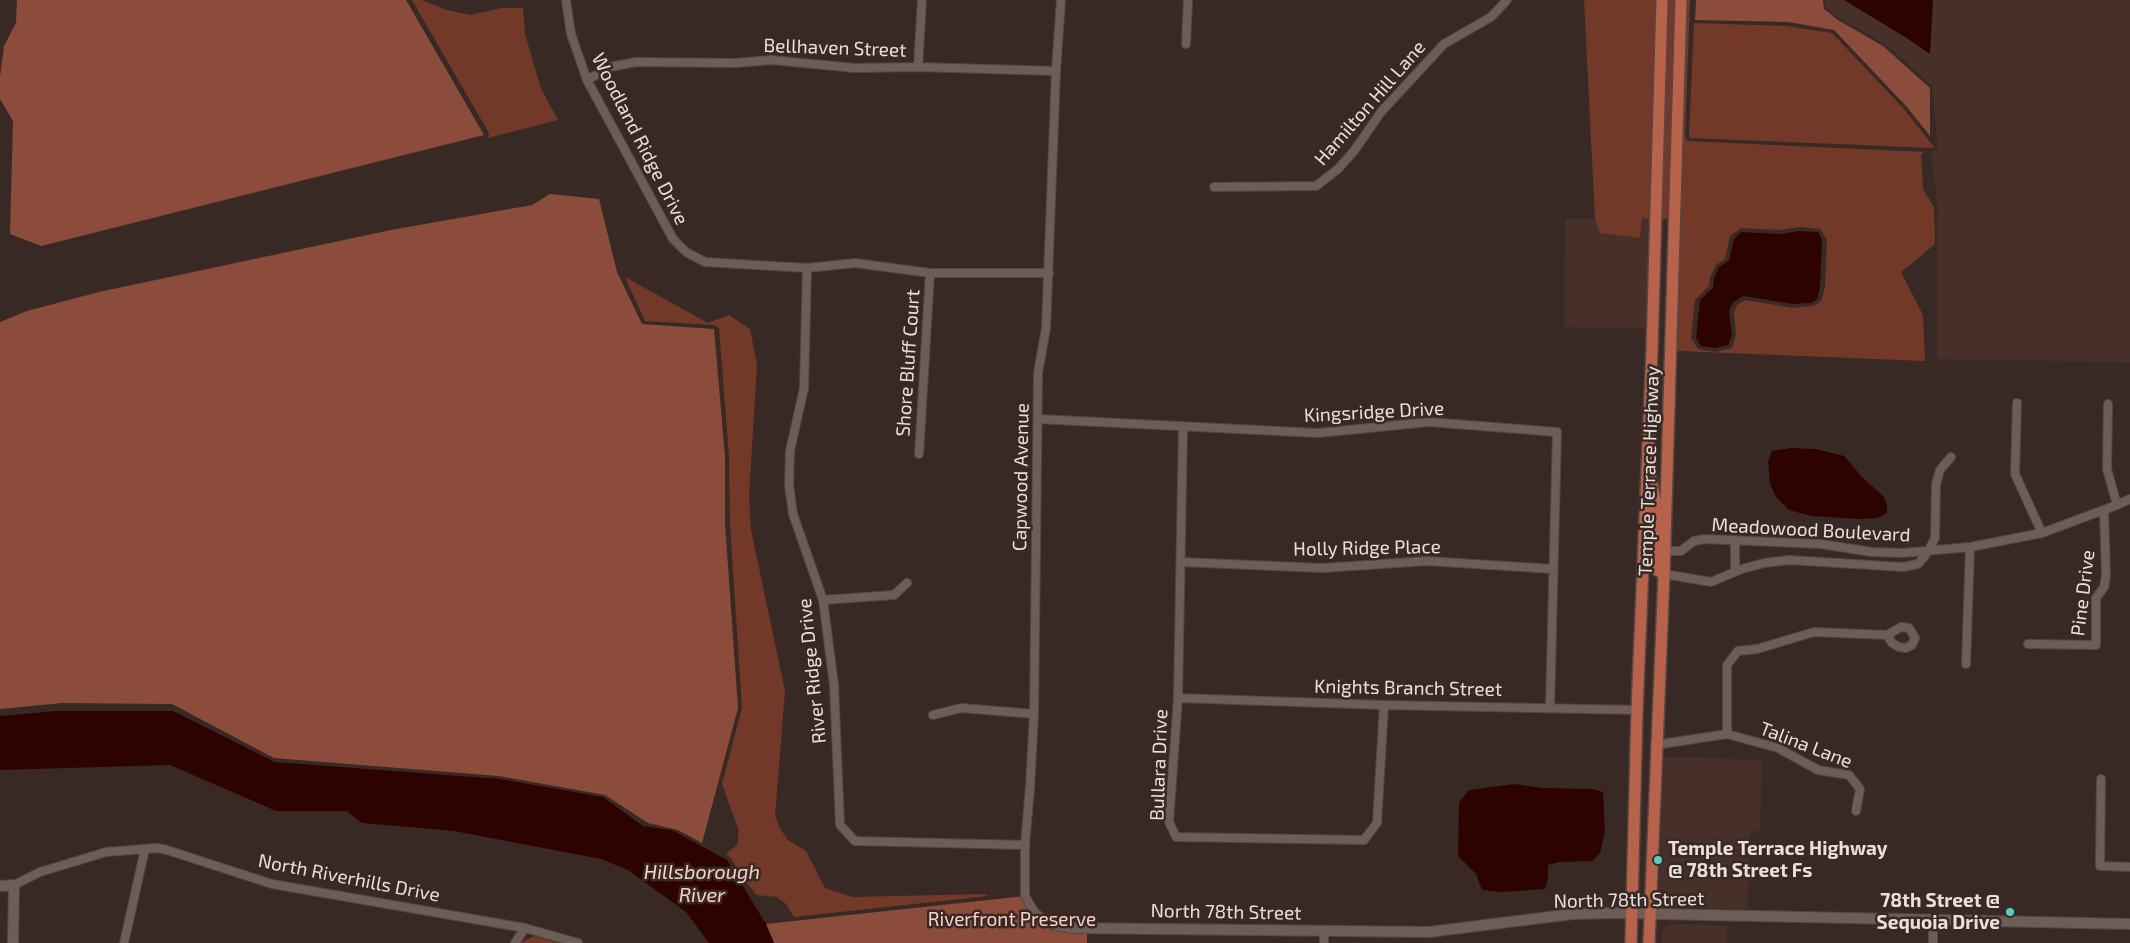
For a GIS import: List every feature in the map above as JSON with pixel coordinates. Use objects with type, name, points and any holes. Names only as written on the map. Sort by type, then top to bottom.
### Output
[{"type":"main road","name":"Temple Terrace Highway","points":[[1630,943],[1637,710],[1654,295],[1662,0]]},
{"type":"main road","name":"Temple Terrace Highway","points":[[1649,943],[1664,574],[1682,0]]},
{"type":"main road","points":[[1654,295],[1672,294]]},
{"type":"main road","points":[[1647,468],[1655,500],[1655,565],[1664,574]]},
{"type":"main road","points":[[1637,710],[1657,710]]},
{"type":"street","name":"Woodland Ridge Drive","points":[[566,0],[571,34],[587,80],[673,239],[686,252],[705,262],[807,268],[854,263],[930,273],[1049,273]]},
{"type":"street","points":[[918,67],[922,0]]},
{"type":"street","name":"Capwood Avenue","points":[[1060,0],[1046,328],[1038,373],[1034,714],[1025,845],[1025,896],[1035,913],[1054,926],[1070,928]]},
{"type":"street","points":[[1186,44],[1188,0]]},
{"type":"street","name":"Hamilton Hill Lane","points":[[1214,187],[1316,186],[1338,169],[1354,151],[1381,112],[1444,44],[1491,17],[1507,0]]},
{"type":"street","name":"Bellhaven Street","points":[[587,80],[610,67],[636,62],[736,64],[771,60],[855,68],[918,67],[1056,71]]},
{"type":"street","name":"River Ridge Drive","points":[[807,268],[804,388],[790,451],[789,485],[793,514],[823,600],[834,685],[840,825],[855,841],[1025,845]]},
{"type":"street","name":"Shore Bluff Court","points":[[919,454],[930,273]]},
{"type":"street","points":[[2017,403],[2015,474],[2042,532]]},
{"type":"street","points":[[2108,404],[2106,469],[2117,505]]},
{"type":"street","name":"Kingsridge Drive","points":[[1038,419],[1318,433],[1428,422],[1557,432],[1550,708]]},
{"type":"street","name":"Bullara Drive","points":[[1183,426],[1178,698],[1169,822],[1176,837],[1364,840],[1378,823],[1384,705]]},
{"type":"street","points":[[1928,552],[1935,538],[1936,484],[1940,470],[1951,456]]},
{"type":"street","name":"Meadowood Boulevard","points":[[1664,551],[1681,551],[1694,541],[1705,539],[1821,544],[1872,552],[1928,552],[1970,547],[2042,532],[2130,499]]},
{"type":"street","name":"Pine Drive","points":[[2028,644],[2096,645],[2096,598],[2104,587],[2106,576],[2104,510]]},
{"type":"street","points":[[1735,541],[1735,572]]},
{"type":"street","points":[[1966,664],[1970,547]]},
{"type":"street","name":"Meadowood Boulevard","points":[[1664,574],[1711,582],[1764,563],[1789,560],[1903,567],[1918,564],[1928,552]]},
{"type":"street","name":"Holly Ridge Place","points":[[1181,562],[1322,568],[1427,561],[1553,569]]},
{"type":"street","points":[[823,600],[894,595],[907,583]]},
{"type":"street","points":[[1727,734],[1727,665],[1738,651],[1757,649],[1814,632],[1887,635]]},
{"type":"street","name":"Knights Branch Street","points":[[1178,698],[1384,705],[1637,710]]},
{"type":"street","points":[[933,714],[961,708],[1034,714]]},
{"type":"street","name":"Talina Lane","points":[[1656,745],[1727,734],[1778,748],[1818,770],[1849,775],[1860,789],[1856,811]]},
{"type":"street","points":[[2101,779],[2100,866],[2130,867]]},
{"type":"street","name":"North Riverhills Drive","points":[[0,886],[14,885],[40,872],[98,854],[129,849],[167,850],[272,884],[525,928],[578,943]]},
{"type":"street","points":[[124,943],[146,849]]},
{"type":"street","points":[[13,943],[14,885]]},
{"type":"street","name":"North 78th Street","points":[[1070,928],[1429,932],[1573,914],[2130,924]]},
{"type":"street","points":[[1933,919],[1933,943]]},
{"type":"street","points":[[515,943],[525,928]]},
{"type":"street","points":[[1324,931],[1324,943]]},
{"type":"shaded area","points":[[412,0],[421,0],[447,10],[470,15],[502,8],[523,8],[525,34],[541,89],[558,120],[488,138],[489,133]]},
{"type":"shaded area","points":[[1584,0],[1657,0],[1651,219],[1642,218],[1640,238],[1600,233],[1595,219]]},
{"type":"shaded area","points":[[1667,0],[1676,0],[1669,219],[1661,219]]},
{"type":"shaded area","points":[[1687,0],[1690,0],[1685,137],[1687,141],[1924,152],[1921,155],[1923,189],[1934,207],[1935,244],[1901,272],[1923,315],[1925,361],[1679,351],[1676,353]],"holes":[[[1799,227],[1820,229],[1827,240],[1825,287],[1821,301],[1813,306],[1793,308],[1745,300],[1737,305],[1734,313],[1736,335],[1732,348],[1715,352],[1698,349],[1691,338],[1695,300],[1709,286],[1710,277],[1716,265],[1725,259],[1730,236],[1741,228],[1780,230]]]},
{"type":"shaded area","points":[[1824,0],[2130,0],[2130,362],[1937,359],[1938,208],[1931,151],[1938,150],[1932,85],[1885,44],[1839,18],[1826,8]]},
{"type":"shaded area","points":[[1694,23],[1786,26],[1832,33],[1903,108],[1935,148],[1689,138]]},
{"type":"shaded area","points":[[1565,218],[1595,219],[1600,233],[1640,238],[1642,218],[1651,219],[1648,329],[1564,327]]},
{"type":"shaded area","points":[[625,277],[708,323],[729,315],[750,329],[757,365],[749,496],[751,530],[785,691],[775,816],[781,830],[788,840],[806,851],[825,888],[852,897],[984,894],[988,896],[794,917],[786,904],[777,897],[757,895],[745,881],[731,858],[726,854],[737,845],[739,831],[722,784],[742,708],[730,524],[729,457],[719,328],[714,325],[645,321]]},
{"type":"shaded area","points":[[1664,757],[1762,760],[1760,830],[1751,833],[1747,909],[1673,907],[1665,903],[1659,893]]},
{"type":"shaded area","points":[[1678,924],[1727,926],[1727,943],[1662,943],[1662,931],[1668,926]]},
{"type":"shaded area","points":[[534,936],[559,943],[521,943]]},
{"type":"green space","points":[[17,0],[406,0],[484,135],[41,246],[10,234],[13,121],[0,99],[0,77],[4,46],[16,23]]},
{"type":"green space","points":[[1696,0],[1823,0],[1824,9],[1838,20],[1883,46],[1930,88],[1930,136],[1907,107],[1834,30],[1788,22],[1695,20]]},
{"type":"green space","points":[[550,194],[599,199],[617,272],[642,324],[714,329],[725,457],[725,524],[738,708],[702,843],[678,830],[648,823],[605,795],[499,776],[274,758],[172,704],[62,703],[0,709],[0,322],[27,311],[99,292],[391,230],[532,205]]},
{"type":"green space","name":"Riverfront Preserve","points":[[1025,896],[1035,913],[1054,926],[1087,928],[1087,943],[774,943],[766,924]]},
{"type":"water","points":[[1844,0],[1933,0],[1930,54],[1905,37]]},
{"type":"water","points":[[1799,231],[1818,232],[1822,240],[1820,287],[1817,299],[1811,303],[1792,304],[1744,296],[1733,302],[1729,312],[1732,335],[1728,345],[1716,348],[1701,346],[1696,338],[1700,300],[1713,288],[1714,278],[1719,267],[1729,261],[1734,239],[1741,232],[1780,234]]},
{"type":"water","points":[[1791,448],[1816,449],[1844,456],[1862,477],[1884,497],[1887,513],[1877,518],[1859,519],[1811,516],[1789,510],[1776,497],[1770,484],[1768,461],[1772,451]]},
{"type":"water","name":"Hillsborough River","points":[[56,711],[173,711],[275,762],[500,779],[603,797],[643,826],[672,830],[727,860],[766,924],[774,943],[709,943],[686,912],[628,870],[601,859],[454,831],[362,823],[347,811],[276,811],[170,765],[0,770],[0,716]]},
{"type":"water","points":[[1514,784],[1543,788],[1592,789],[1603,792],[1605,832],[1600,853],[1592,861],[1559,862],[1548,865],[1548,878],[1545,889],[1502,892],[1482,890],[1476,874],[1458,856],[1459,802],[1469,790]]},
{"type":"place","name":"Temple Terrace Highway @ 78th Street Fs","points":[[1658,860]]},
{"type":"place","name":"78th Street @ Sequoia Drive","points":[[2010,912]]}]
